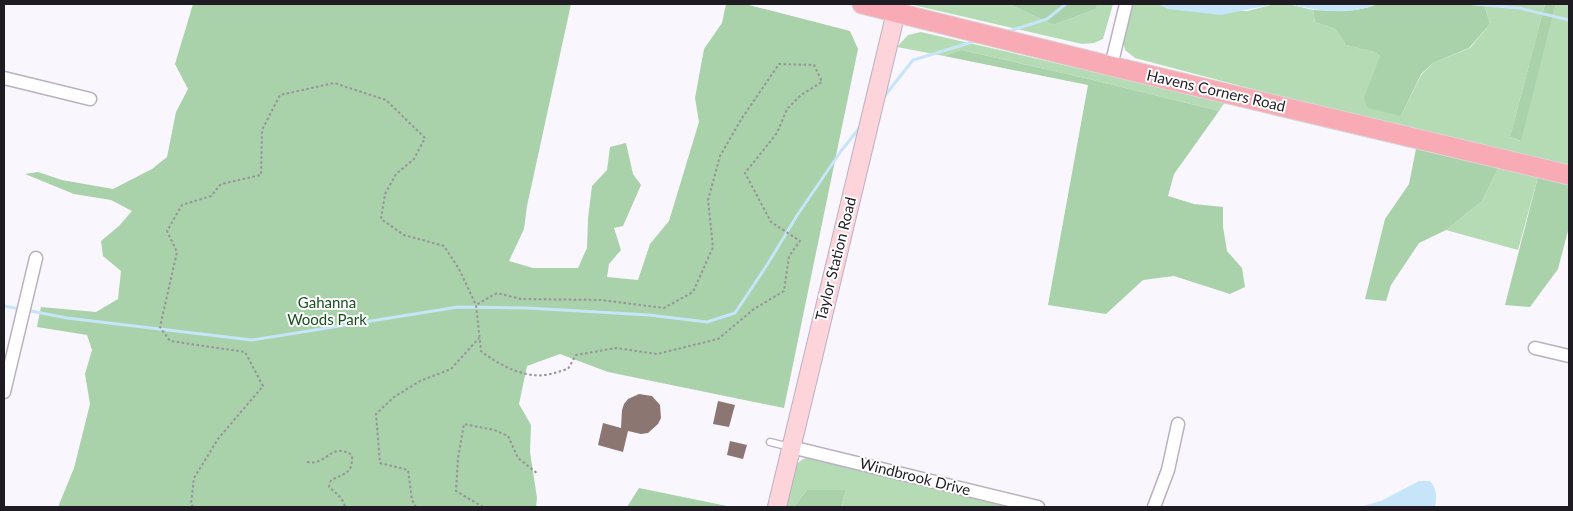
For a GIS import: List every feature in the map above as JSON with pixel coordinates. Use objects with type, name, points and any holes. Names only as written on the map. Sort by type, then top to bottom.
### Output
[{"type":"main road","name":"Havens Corners Road","points":[[862,4],[1111,66],[1569,175]]},
{"type":"main road","name":"Taylor Station Road","points":[[777,507],[896,12]]},
{"type":"street","points":[[1111,66],[1126,4]]},
{"type":"street","points":[[4,78],[90,99]]},
{"type":"street","points":[[4,392],[36,258]]},
{"type":"street","points":[[1535,348],[1569,356]]},
{"type":"street","points":[[1154,507],[1168,470],[1178,424]]},
{"type":"street","name":"Windbrook Drive","points":[[791,447],[1038,507]]},
{"type":"lane","points":[[770,442],[791,447]]},
{"type":"path","points":[[193,507],[191,504],[194,478],[218,439],[263,386],[245,352],[170,341],[160,327],[177,252],[167,231],[182,205],[211,196],[221,184],[261,175],[262,130],[280,95],[334,83],[386,100],[426,138],[414,159],[396,174],[384,194],[382,219],[404,235],[444,246],[459,269],[476,305],[481,351],[513,371],[543,376],[568,369],[576,355],[616,348],[657,354],[718,339],[754,309],[784,291],[789,256],[800,241],[771,222],[745,173],[777,133],[787,109],[801,96],[822,82],[814,65],[779,64],[742,118],[720,156],[708,200],[713,247],[693,292],[664,308],[601,300],[521,299],[497,293],[476,305]]},
{"type":"path","points":[[416,507],[412,500],[408,470],[380,463],[376,414],[394,397],[420,382],[451,369],[480,338]]},
{"type":"path","points":[[483,507],[456,490],[458,458],[464,424],[494,430],[508,436],[518,458],[538,474]]},
{"type":"path","points":[[307,462],[316,462],[332,452],[345,451],[352,455],[352,465],[347,473],[331,480],[330,487],[338,494],[345,507]]},
{"type":"green space","name":"Gahanna Woods Park","points":[[193,4],[571,4],[527,206],[524,229],[509,261],[533,268],[578,268],[587,248],[592,186],[607,170],[610,147],[626,143],[633,174],[641,185],[623,226],[614,228],[621,250],[609,264],[607,277],[638,280],[650,244],[669,221],[699,122],[695,98],[704,49],[722,23],[726,4],[745,4],[850,31],[858,49],[784,408],[608,372],[560,354],[527,366],[519,404],[531,425],[530,452],[537,498],[536,507],[58,507],[74,468],[90,404],[85,374],[92,350],[87,335],[37,327],[41,307],[96,312],[118,299],[121,271],[103,256],[101,241],[119,226],[132,211],[111,200],[74,194],[25,174],[38,172],[62,180],[113,189],[152,169],[167,157],[176,112],[188,89],[175,64]]},
{"type":"green space","points":[[909,4],[1009,4],[1053,25],[1096,9],[1098,4],[1113,4],[1103,39],[1094,43],[1082,44]]},
{"type":"green space","points":[[1009,4],[1098,4],[1096,9],[1053,25]]},
{"type":"green space","points":[[1133,4],[1158,4],[1169,9],[1247,11],[1275,4],[1288,4],[1313,10],[1315,22],[1335,29],[1346,45],[1374,52],[1380,56],[1401,116],[1421,75],[1433,63],[1470,48],[1490,24],[1484,4],[1545,4],[1510,137],[1520,141],[1556,4],[1569,4],[1569,168],[1361,118],[1135,58],[1125,50],[1123,40]]},
{"type":"green space","points":[[1377,4],[1484,4],[1490,24],[1469,48],[1433,63],[1421,74],[1401,116],[1368,108],[1364,98],[1380,56],[1374,52],[1346,45],[1335,29],[1315,22],[1313,10],[1354,10]]},
{"type":"green space","points":[[1545,4],[1556,4],[1521,141],[1510,137]]},
{"type":"green space","points":[[921,32],[1225,102],[1219,111],[961,50],[944,56],[897,47],[908,35]]},
{"type":"green space","points":[[961,50],[1219,111],[1174,174],[1168,196],[1194,204],[1223,207],[1223,227],[1227,251],[1242,268],[1245,287],[1230,294],[1174,276],[1143,280],[1106,314],[1048,305],[1088,85],[944,56]]},
{"type":"green space","points":[[1417,144],[1500,164],[1482,201],[1446,230],[1419,243],[1391,285],[1386,301],[1365,299],[1385,219],[1409,184]]},
{"type":"green space","points":[[1500,164],[1539,173],[1518,250],[1446,230],[1482,201]]},
{"type":"green space","points":[[1539,173],[1569,180],[1569,227],[1558,269],[1530,307],[1505,305]]},
{"type":"green space","points":[[806,458],[1016,507],[841,507],[846,490],[807,490],[794,507],[782,507],[788,478],[795,466]]},
{"type":"green space","points":[[639,488],[732,507],[627,507]]},
{"type":"green space","points":[[807,490],[846,490],[841,507],[794,507]]},
{"type":"water","points":[[1158,4],[1275,4],[1221,15],[1169,9]]},
{"type":"water","points":[[1288,4],[1377,4],[1355,10],[1333,11],[1310,9]]},
{"type":"water","points":[[1419,481],[1430,481],[1434,487],[1436,493],[1435,507],[1359,507],[1381,501]]},
{"type":"building","points":[[639,394],[652,396],[660,405],[661,418],[658,424],[648,433],[641,434],[628,431],[623,452],[598,445],[603,423],[621,428],[624,404],[628,399]]},
{"type":"building","points":[[718,401],[735,405],[729,427],[713,424]]},
{"type":"building","points":[[730,441],[747,445],[743,459],[727,455]]},
{"type":"waterway","points":[[1006,32],[1047,19],[1066,4]]},
{"type":"waterway","points":[[1473,4],[1519,8],[1569,20]]},
{"type":"waterway","points":[[883,98],[913,60],[976,41]]},
{"type":"waterway","points":[[26,310],[67,318],[252,340],[458,307],[527,308],[649,315],[707,322],[735,313],[798,214],[841,151],[861,126]]},
{"type":"waterway","points":[[4,306],[20,309]]}]
